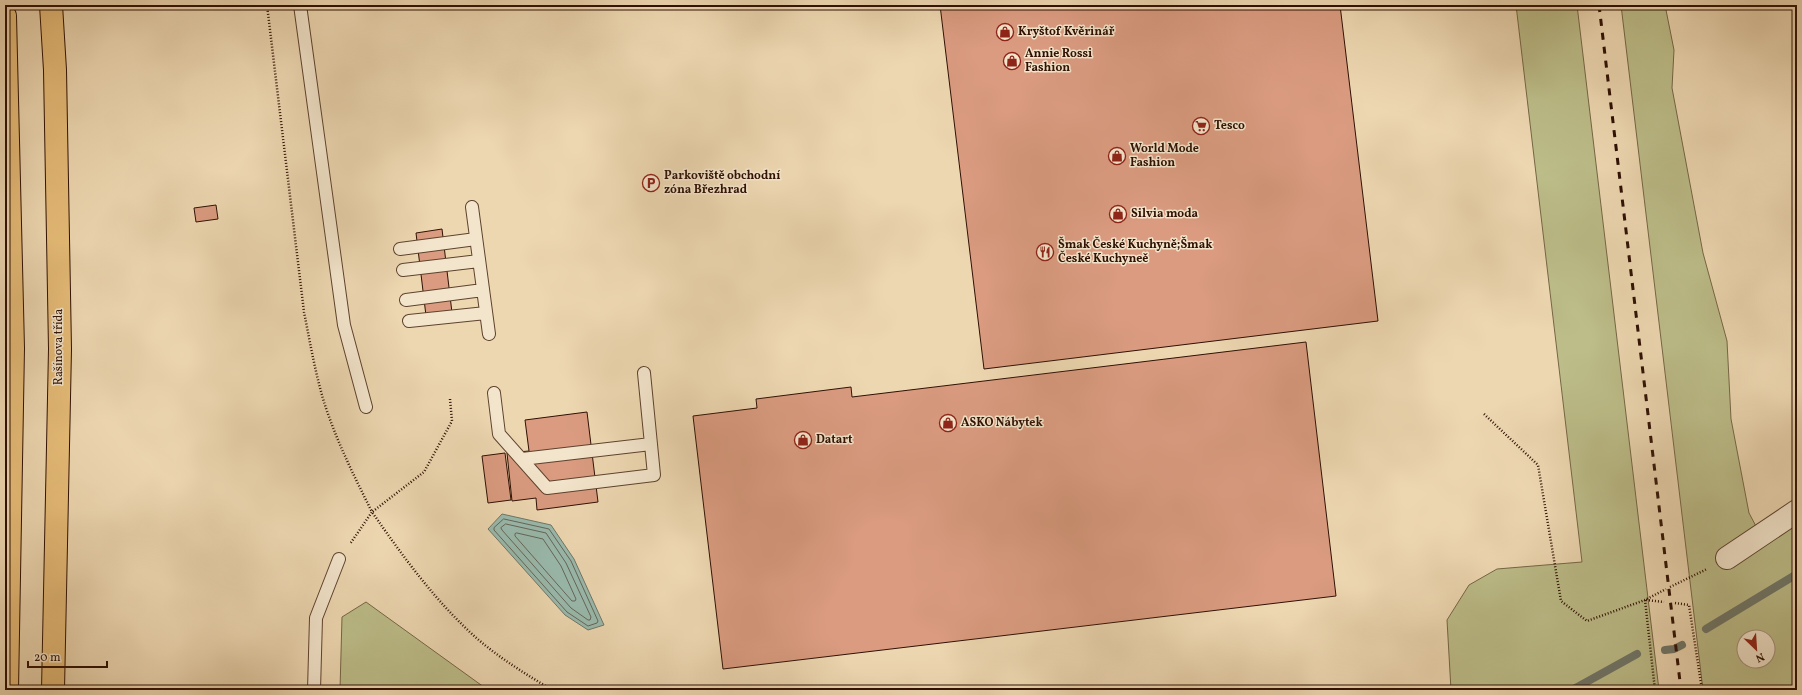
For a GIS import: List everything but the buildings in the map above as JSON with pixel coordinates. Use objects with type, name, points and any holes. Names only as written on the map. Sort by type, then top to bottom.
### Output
[{"type":"main road","name":"Rašínova třída","points":[[51,5],[55,70],[60,349],[54,690]]},
{"type":"main road","points":[[5,16],[13,348],[7,690]]},
{"type":"street","points":[[1727,558],[1797,511]]},
{"type":"lane","points":[[300,5],[344,325],[366,407]]},
{"type":"lane","points":[[472,207],[488,334]]},
{"type":"lane","points":[[400,249],[476,239]]},
{"type":"lane","points":[[403,270],[479,261]]},
{"type":"lane","points":[[406,300],[483,290]]},
{"type":"lane","points":[[409,321],[486,313]]},
{"type":"lane","points":[[494,393],[498,434],[547,488],[654,475],[644,373]]},
{"type":"lane","points":[[522,459],[651,444]]},
{"type":"lane","points":[[314,690],[316,618],[339,559]]},
{"type":"path","points":[[267,5],[304,312],[324,402],[353,474],[372,512],[401,554],[432,592],[473,634],[515,667],[552,690]]},
{"type":"path","points":[[339,559],[372,512],[424,472],[452,421],[450,399]]},
{"type":"path","points":[[1484,414],[1538,465],[1561,601],[1587,621],[1645,600],[1666,589]]},
{"type":"path","points":[[1670,587],[1686,579]]},
{"type":"path","points":[[1645,600],[1664,602]]},
{"type":"path","points":[[1645,600],[1655,690]]},
{"type":"path","points":[[1675,603],[1689,605],[1702,690]]},
{"type":"green space","points":[[1516,5],[1577,5],[1659,690],[1451,690],[1447,620],[1469,585],[1497,569],[1582,562]]},
{"type":"green space","points":[[1621,5],[1665,5],[1674,50],[1672,88],[1703,253],[1727,341],[1731,419],[1749,513],[1758,530],[1797,506],[1797,690],[1703,690]]},
{"type":"green space","points":[[366,602],[488,690],[340,690],[342,617]]},
{"type":"water","points":[[502,514],[551,525],[574,559],[604,625],[588,630],[565,615],[488,529]]},
{"type":"waterway","points":[[1706,629],[1797,574]]},
{"type":"waterway","points":[[1665,650],[1674,649],[1682,645]]},
{"type":"waterway","points":[[1572,690],[1637,654]]},
{"type":"railway","points":[[1599,5],[1681,690]]},
{"type":"place","name":"Kryštof Kvěrinář","points":[[1005,32]]},
{"type":"place","name":"Annie Rossi Fashion","points":[[1012,61]]},
{"type":"place","name":"Tesco","points":[[1201,126]]},
{"type":"place","name":"World Mode Fashion","points":[[1117,156]]},
{"type":"place","name":"Parkoviště obchodní zóna Březhrad","points":[[651,183]]},
{"type":"place","name":"Silvia moda","points":[[1118,214]]},
{"type":"place","name":"Šmak České Kuchyně;Šmak České Kuchyneě","points":[[1045,252]]},
{"type":"place","name":"ASKO Nábytek","points":[[948,423]]},
{"type":"place","name":"Datart","points":[[803,440]]}]
